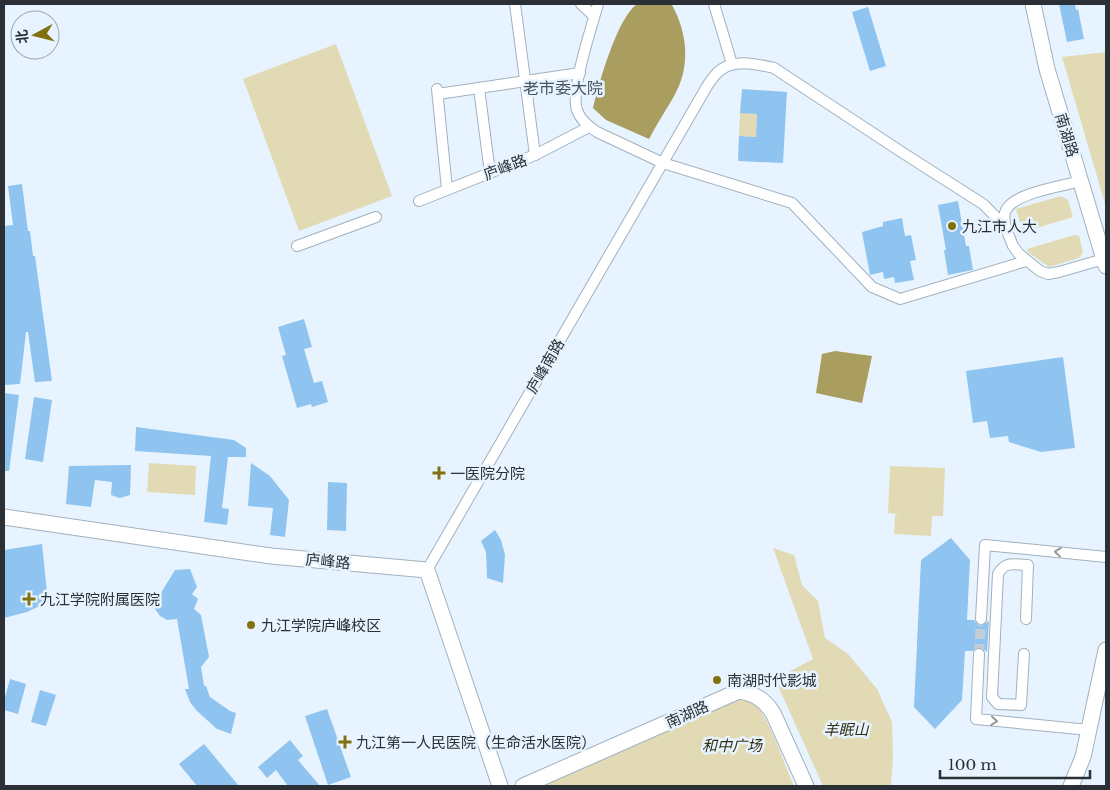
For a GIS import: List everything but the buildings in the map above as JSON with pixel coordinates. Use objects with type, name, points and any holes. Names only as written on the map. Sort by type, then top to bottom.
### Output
[{"type":"street","points":[[514,4],[536,156]]},
{"type":"street","points":[[581,4],[594,16]]},
{"type":"street","points":[[598,4],[580,73],[575,101],[579,115],[589,127],[663,163],[792,203],[872,288],[900,299],[1026,261]]},
{"type":"street","points":[[714,4],[732,64],[752,63],[774,68],[983,204],[1005,226]]},
{"type":"street","name":"南湖路","points":[[1033,4],[1048,69],[1105,262]]},
{"type":"street","name":"庐峰南路","points":[[427,570],[706,88],[718,72],[732,64]]},
{"type":"street","points":[[447,189],[438,91],[479,88],[580,73]]},
{"type":"street","points":[[479,88],[490,173]]},
{"type":"street","name":"庐峰路","points":[[419,201],[536,156],[589,127]]},
{"type":"street","points":[[1081,181],[1018,198],[1009,205],[1004,213],[1005,226],[1013,246],[1026,261],[1048,274],[1105,262]]},
{"type":"street","points":[[297,246],[376,217]]},
{"type":"street","name":"庐峰路","points":[[4,517],[271,556],[427,570]]},
{"type":"street","points":[[981,619],[985,545],[1106,557]]},
{"type":"street","points":[[1024,654],[1021,705],[998,704],[992,697],[998,574],[1002,566],[1008,564],[1028,565],[1026,619]]},
{"type":"street","points":[[427,570],[500,786]]},
{"type":"street","points":[[983,573],[998,574]]},
{"type":"street","points":[[1071,786],[1083,757],[1106,650]]},
{"type":"street","points":[[979,654],[976,719],[1089,730]]},
{"type":"street","name":"南湖路","points":[[523,786],[739,691],[759,697],[766,703],[773,713],[806,786]]},
{"type":"street","points":[[977,696],[992,697]]},
{"type":"green space","points":[[336,44],[392,196],[299,231],[243,79]]},
{"type":"green space","points":[[1106,52],[1106,207],[1062,57]]},
{"type":"green space","points":[[740,113],[757,114],[756,137],[739,136]]},
{"type":"green space","points":[[1061,196],[1068,200],[1073,217],[1023,232],[1016,209]]},
{"type":"green space","points":[[1074,235],[1079,236],[1083,252],[1079,258],[1049,267],[1028,252],[1027,249]]},
{"type":"green space","points":[[149,463],[196,466],[195,495],[147,492]]},
{"type":"green space","points":[[890,466],[945,468],[943,516],[932,516],[931,536],[894,534],[895,515],[899,514],[888,513]]},
{"type":"green space","name":"羊眠山","points":[[773,548],[794,555],[802,585],[818,601],[825,638],[848,654],[877,689],[892,722],[893,757],[891,786],[823,786],[775,679],[813,659]]},
{"type":"green space","name":"和中广场","points":[[739,699],[753,704],[762,713],[772,732],[794,786],[535,786]]},
{"type":"shaded area","points":[[637,4],[672,5],[684,39],[685,63],[679,87],[649,139],[606,120],[593,108],[604,68],[616,36],[630,11]]},
{"type":"shaded area","points":[[835,351],[872,356],[862,403],[816,393],[822,354]]},
{"type":"tunnel","points":[[979,654],[981,619]]},
{"type":"place","name":"九江市人大","points":[[952,226]]},
{"type":"place","name":"一医院分院","points":[[439,473]]},
{"type":"place","name":"九江学院附属医院","points":[[29,599]]},
{"type":"place","name":"九江学院庐峰校区","points":[[251,625]]},
{"type":"place","name":"南湖时代影城","points":[[717,680]]},
{"type":"place","name":"九江第一人民医院（生命活水医院）","points":[[345,742]]},
{"type":"district","name":"老市委大院","points":[[563,88]]}]
